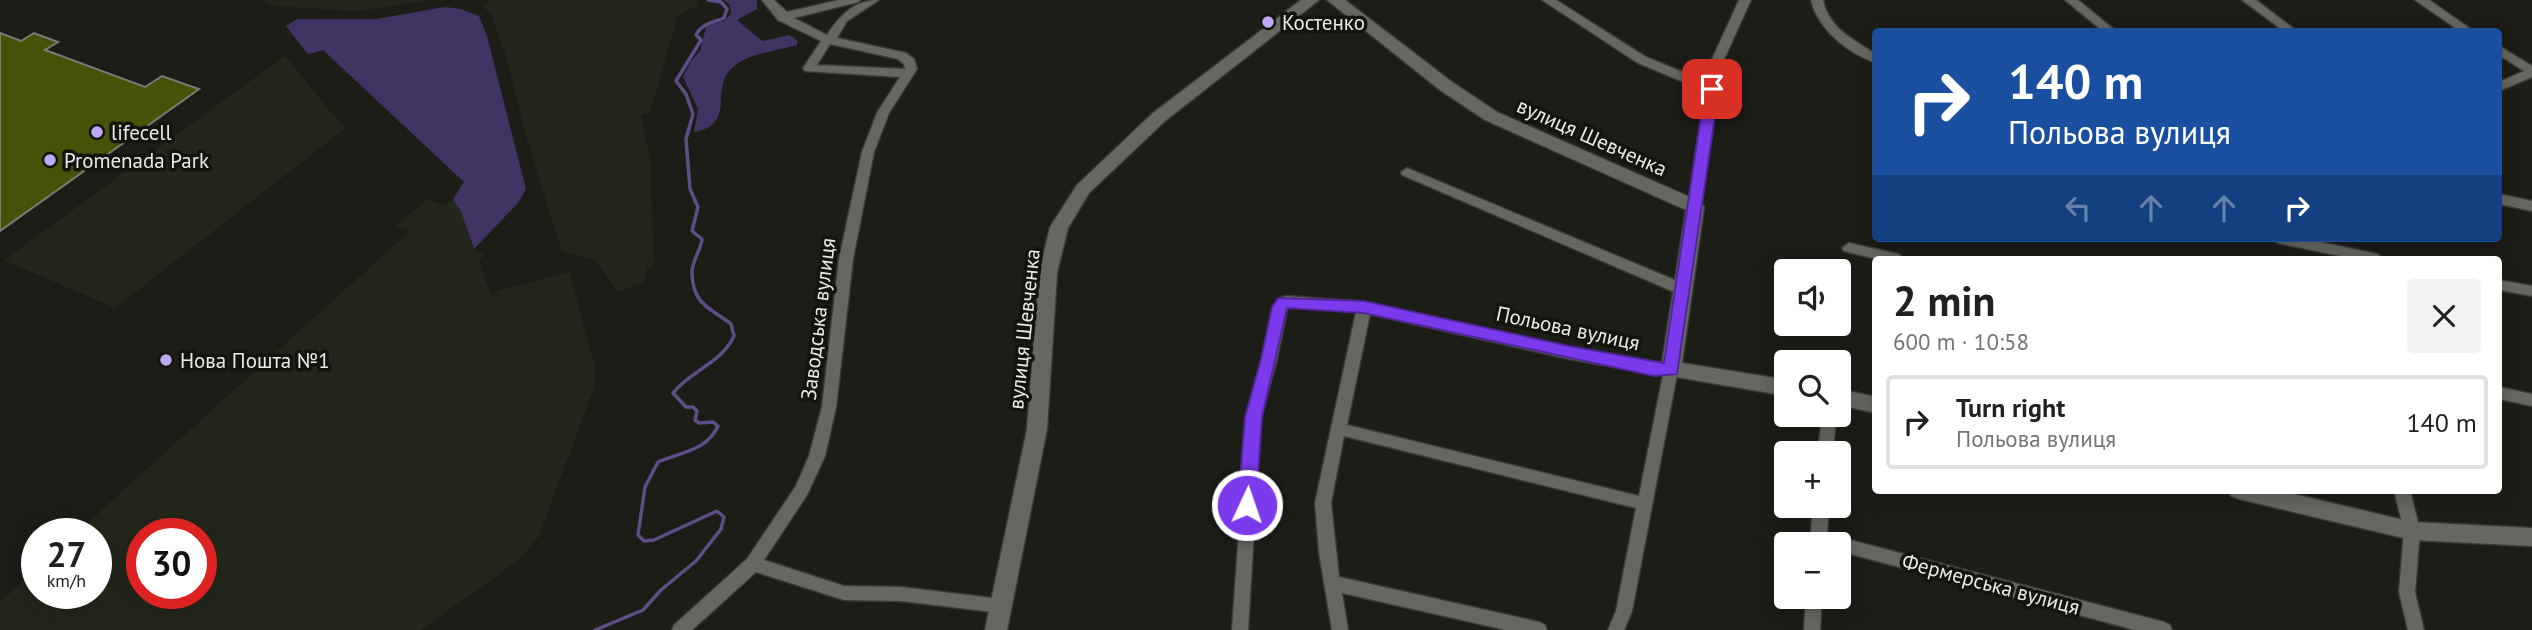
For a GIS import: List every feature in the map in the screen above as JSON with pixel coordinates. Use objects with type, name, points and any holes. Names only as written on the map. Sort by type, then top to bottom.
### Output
[{"type":"main road","name":"вулиця Шевченка","points":[[996,630],[1037,429],[1048,274],[1059,227],[1072,203],[1091,180],[1158,117],[1311,0]]},
{"type":"main road","name":"вулиця Шевченка","points":[[1335,0],[1446,86],[1491,116],[1572,155],[1695,207]]},
{"type":"main road","points":[[1695,207],[1671,369],[1774,386]]},
{"type":"main road","points":[[1851,400],[1872,404]]},
{"type":"main road","points":[[2256,494],[2413,531],[2532,537]]},
{"type":"street","points":[[768,0],[782,17],[829,40],[902,56],[910,62],[908,73],[809,68],[829,40],[843,19],[873,0]]},
{"type":"street","points":[[782,17],[854,0]]},
{"type":"street","points":[[1548,0],[1642,60],[1712,89]]},
{"type":"street","name":"вулиця Шевченка","points":[[1695,207],[1718,55],[1745,0]]},
{"type":"street","points":[[1817,0],[1818,13],[1828,26],[1872,56]]},
{"type":"street","points":[[2071,0],[2107,28]]},
{"type":"street","points":[[2248,0],[2287,28]]},
{"type":"street","points":[[2421,0],[2464,28]]},
{"type":"street","points":[[2502,52],[2532,71]]},
{"type":"street","points":[[2502,86],[2532,71]]},
{"type":"street","name":"Заводська вулиця","points":[[680,630],[753,564],[802,490],[817,456],[829,407],[846,259],[865,163],[883,113],[908,73]]},
{"type":"street","points":[[1407,172],[1684,290]]},
{"type":"street","points":[[2502,200],[2532,206]]},
{"type":"street","points":[[2300,242],[2366,256]]},
{"type":"street","points":[[1849,248],[1885,256]]},
{"type":"street","points":[[2502,286],[2532,292]]},
{"type":"street","name":"Польова вулиця","points":[[1240,630],[1254,417],[1270,359],[1280,307],[1287,301],[1364,307],[1569,353],[1654,369],[1671,369]]},
{"type":"street","points":[[1340,630],[1323,503],[1364,307]]},
{"type":"street","points":[[1616,630],[1624,611],[1671,369]]},
{"type":"street","points":[[2502,394],[2532,400]]},
{"type":"street","points":[[1339,429],[1646,504]]},
{"type":"street","points":[[2403,494],[2413,531],[2407,592],[2416,630]]},
{"type":"street","name":"Фермерська вулиця","points":[[1851,549],[2164,630]]},
{"type":"street","points":[[753,564],[844,593],[901,594],[1001,606]]},
{"type":"street","points":[[1332,583],[1539,630]]},
{"type":"street","points":[[1812,630],[1813,609]]},
{"type":"shaded area","points":[[262,0],[432,0],[357,11],[274,6]]},
{"type":"shaded area","points":[[492,0],[697,0],[699,4],[677,17],[650,113],[641,116],[650,158],[654,265],[647,268],[645,281],[618,292],[596,260],[562,252],[527,139],[507,59],[491,13],[481,6]]},
{"type":"shaded area","points":[[724,0],[757,0],[757,9],[737,20],[762,41],[790,35],[797,40],[797,45],[738,63],[725,77],[719,114],[715,122],[694,132],[698,109],[683,77],[700,51],[706,27],[725,20],[731,14],[730,5]]},
{"type":"shaded area","points":[[445,7],[461,9],[479,16],[487,36],[526,189],[518,203],[474,249],[461,212],[453,199],[464,182],[323,50],[308,54],[286,26],[297,19],[376,19]]},
{"type":"shaded area","points":[[285,56],[340,123],[347,127],[115,308],[4,260]]},
{"type":"shaded area","points":[[427,199],[445,206],[453,199],[461,212],[473,249],[485,255],[479,260],[491,296],[500,290],[569,272],[595,366],[594,388],[539,536],[519,560],[421,630],[0,630],[0,602],[21,583],[21,609],[112,609],[112,518],[93,518],[410,231],[396,226]]},
{"type":"building","name":"Promenada Park","points":[[0,33],[21,41],[34,33],[58,42],[45,50],[145,87],[162,76],[199,89],[0,231]]},
{"type":"waterway","points":[[595,630],[643,610],[661,590],[696,561],[721,529],[724,517],[717,511],[654,540],[644,541],[638,535],[645,487],[658,462],[700,446],[718,426],[713,422],[699,423],[695,420],[697,411],[693,407],[686,407],[673,393],[688,378],[722,353],[734,336],[731,324],[704,304],[695,292],[692,268],[702,239],[692,231],[698,207],[690,189],[686,139],[693,114],[686,94],[676,81],[701,40],[696,35],[698,31],[724,18],[727,9],[721,2],[708,0]]},
{"type":"place","name":"Костенко","points":[[1268,22]]},
{"type":"place","name":"lifecell","points":[[97,132]]},
{"type":"place","name":"Promenada Park","points":[[50,160]]},
{"type":"place","name":"Нова Пошта №1","points":[[166,360]]},
{"type":"route","points":[[1247,505],[1254,417],[1270,359],[1280,307],[1287,301],[1364,307],[1569,353],[1654,369],[1671,369],[1712,89]]}]
